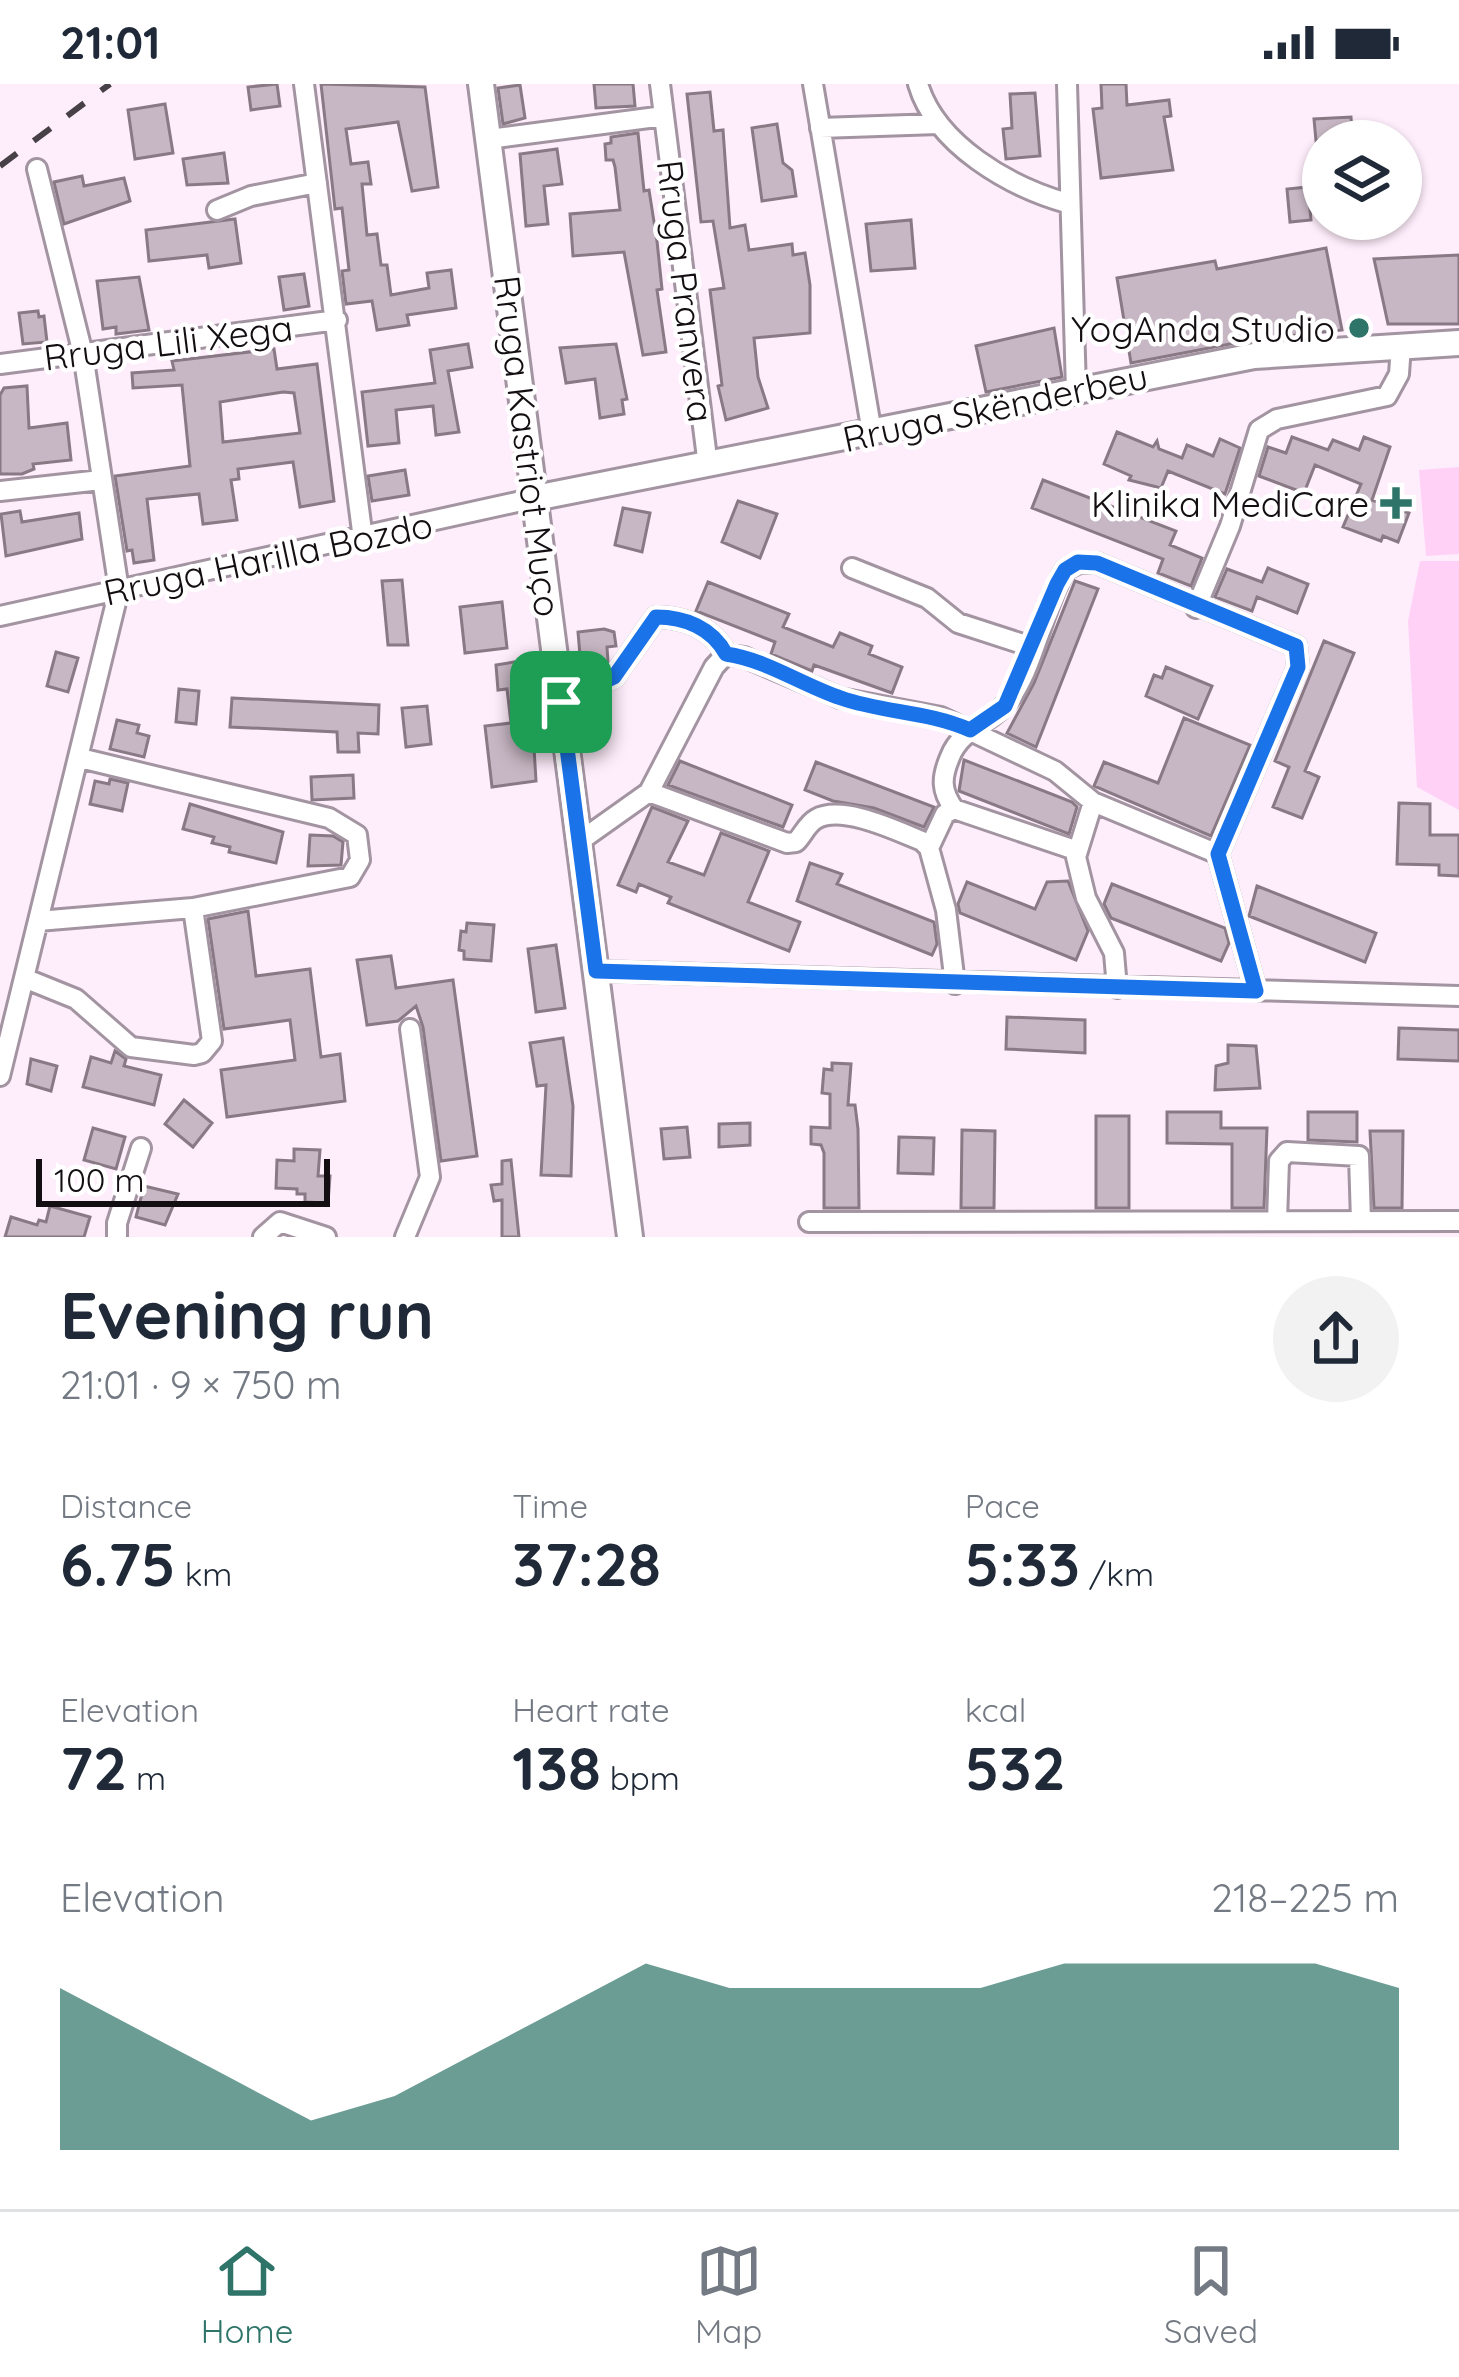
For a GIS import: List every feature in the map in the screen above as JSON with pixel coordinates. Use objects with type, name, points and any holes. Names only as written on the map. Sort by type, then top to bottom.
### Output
[{"type":"street","points":[[304,84],[363,539]]},
{"type":"street","name":"Rruga Kastriot Muço","points":[[481,84],[630,1237]]},
{"type":"street","name":"Rruga Pranvera","points":[[660,84],[708,466]]},
{"type":"street","points":[[813,84],[872,433]]},
{"type":"street","points":[[918,84],[938,124],[1012,183],[1067,203]]},
{"type":"street","points":[[1067,84],[1076,390]]},
{"type":"street","name":"Rruga Pranvera","points":[[488,139],[664,116]]},
{"type":"street","points":[[820,128],[938,124]]},
{"type":"street","points":[[0,1076],[119,590],[83,354],[37,169]]},
{"type":"street","points":[[217,210],[250,196],[317,183]]},
{"type":"street","name":"Rruga Lili Xega","points":[[0,364],[337,320]]},
{"type":"street","name":"Rruga Skënderbeu","points":[[535,498],[1254,356],[1459,343]]},
{"type":"street","points":[[1196,608],[1230,526],[1259,430],[1277,419],[1387,396],[1399,374],[1401,345]]},
{"type":"street","points":[[0,490],[101,479]]},
{"type":"street","name":"Rruga Harilla Bozdo","points":[[0,616],[535,498]]},
{"type":"street","points":[[1075,850],[954,809],[945,796],[943,777],[952,750],[970,730],[1005,706],[1065,570],[1078,562],[1097,563],[1196,608],[1288,640],[1300,656],[1218,854],[1256,991]]},
{"type":"street","points":[[852,568],[927,598],[958,623],[1032,647]]},
{"type":"street","points":[[561,702],[614,677],[656,617],[705,629],[726,654]]},
{"type":"street","points":[[726,654],[744,656],[840,698],[941,717],[1055,771],[1093,802],[1218,854]]},
{"type":"street","points":[[580,841],[649,792],[714,667],[726,654]]},
{"type":"street","points":[[38,921],[193,908],[350,877],[360,860],[357,835],[329,818],[80,758]]},
{"type":"street","points":[[649,792],[787,843],[796,842],[818,818],[835,815],[915,838],[929,848],[946,910],[955,984]]},
{"type":"street","points":[[1093,802],[1075,850],[1087,898],[1114,953],[1117,988]]},
{"type":"street","points":[[929,848],[945,814],[954,809]]},
{"type":"street","points":[[24,978],[76,999],[130,1047],[202,1053],[209,1048],[213,1029],[193,908]]},
{"type":"street","points":[[596,971],[1459,996]]},
{"type":"street","points":[[405,1237],[430,1177],[410,1029]]},
{"type":"street","points":[[117,1237],[117,1222],[140,1148]]},
{"type":"street","points":[[1277,1221],[1279,1161],[1287,1152],[1359,1156],[1360,1221]]},
{"type":"street","points":[[809,1222],[965,1229],[1207,1229],[1277,1221],[1459,1221]]},
{"type":"street","points":[[262,1237],[280,1222],[326,1237]]},
{"type":"shaded area","points":[[1459,467],[1459,554],[1426,556],[1419,470]]},
{"type":"shaded area","points":[[1420,561],[1459,561],[1459,810],[1417,787],[1408,621]]},
{"type":"building","points":[[277,84],[280,106],[251,110],[248,87]]},
{"type":"building","points":[[321,84],[425,87],[438,187],[412,191],[398,122],[346,129],[351,164],[368,162],[371,184],[362,184],[367,235],[377,234],[391,295],[429,288],[427,273],[451,270],[456,308],[407,315],[409,325],[377,330],[372,301],[346,304],[342,271],[349,270],[342,208],[335,209]]},
{"type":"building","points":[[594,84],[633,84],[635,106],[596,108]]},
{"type":"building","points":[[1101,84],[1126,84],[1127,105],[1169,100],[1171,116],[1164,117],[1173,170],[1101,178],[1093,109],[1102,108]]},
{"type":"building","points":[[520,85],[525,118],[503,124],[498,88]]},
{"type":"building","points":[[710,92],[714,131],[723,130],[730,228],[745,225],[749,250],[792,244],[793,255],[805,253],[810,285],[810,333],[754,338],[758,377],[768,408],[726,420],[718,386],[722,385],[710,290],[724,288],[713,221],[701,222],[687,94]]},
{"type":"building","points":[[1035,93],[1040,156],[1006,159],[1003,129],[1012,128],[1010,94]]},
{"type":"building","points":[[165,104],[173,153],[135,159],[128,110]]},
{"type":"building","points":[[777,124],[783,163],[792,170],[796,196],[762,201],[752,128]]},
{"type":"building","points":[[638,133],[644,191],[649,190],[657,241],[662,289],[657,290],[666,352],[643,355],[624,252],[573,256],[570,214],[620,210],[615,167],[613,160],[606,160],[605,144],[611,143],[611,137]]},
{"type":"building","points":[[557,149],[562,184],[544,186],[548,224],[526,226],[520,154]]},
{"type":"building","points":[[224,153],[228,183],[187,185],[183,159]]},
{"type":"building","points":[[82,176],[84,186],[124,178],[130,201],[64,224],[54,182]]},
{"type":"building","points":[[1302,188],[1302,221],[1290,222],[1287,189]]},
{"type":"building","points":[[235,219],[241,263],[209,268],[207,255],[149,261],[146,230]]},
{"type":"building","points":[[911,220],[915,268],[871,271],[866,224]]},
{"type":"building","points":[[1326,248],[1342,330],[1251,340],[1131,363],[1117,278],[1215,261],[1217,269]]},
{"type":"building","points":[[1459,255],[1459,324],[1388,324],[1374,259]]},
{"type":"building","points":[[304,274],[309,306],[284,310],[279,277]]},
{"type":"building","points":[[139,277],[149,330],[116,334],[116,327],[103,329],[97,281]]},
{"type":"building","points":[[38,311],[39,317],[44,316],[47,342],[23,344],[19,313]]},
{"type":"building","points":[[1054,328],[1062,377],[986,392],[976,346]]},
{"type":"building","points":[[468,344],[472,367],[448,371],[459,432],[436,435],[433,406],[396,410],[399,443],[368,446],[362,392],[435,383],[430,350]]},
{"type":"building","points":[[616,344],[627,399],[622,400],[624,414],[600,418],[595,379],[566,383],[560,348]]},
{"type":"building","points":[[274,349],[277,369],[317,364],[334,501],[300,507],[293,462],[238,469],[239,479],[231,480],[237,520],[203,524],[199,494],[147,499],[154,560],[134,563],[132,550],[127,551],[115,476],[190,466],[182,385],[133,388],[132,373],[174,370],[172,361]],"holes":[[[294,393],[300,433],[223,442],[220,402]]]},
{"type":"building","points":[[27,386],[29,428],[67,423],[71,460],[33,464],[34,469],[22,474],[0,474],[0,395],[4,388]]},
{"type":"building","points":[[1117,432],[1153,447],[1157,441],[1159,449],[1182,458],[1187,445],[1213,456],[1220,439],[1240,448],[1225,494],[1168,471],[1161,488],[1129,480],[1131,476],[1104,464]]},
{"type":"building","points":[[1292,437],[1328,450],[1333,440],[1359,450],[1364,437],[1390,447],[1372,500],[1409,513],[1398,542],[1343,527],[1361,484],[1315,465],[1304,493],[1259,476],[1268,447],[1286,453]]},
{"type":"building","points":[[405,470],[409,495],[372,501],[368,476]]},
{"type":"building","points":[[1043,480],[1176,531],[1170,545],[1202,558],[1191,586],[1158,573],[1163,559],[1032,508]]},
{"type":"building","points":[[738,501],[777,514],[760,558],[722,542]]},
{"type":"building","points":[[623,508],[650,513],[642,552],[615,545]]},
{"type":"building","points":[[20,511],[22,522],[79,513],[82,539],[6,556],[1,514]]},
{"type":"building","points":[[1268,568],[1308,584],[1297,613],[1257,597],[1252,611],[1215,597],[1227,569],[1262,582]]},
{"type":"building","points":[[402,580],[408,645],[388,645],[382,581]]},
{"type":"building","points":[[1075,581],[1098,589],[1036,747],[1007,733],[1034,683]]},
{"type":"building","points":[[708,582],[789,614],[783,627],[833,647],[840,633],[872,646],[869,654],[902,667],[892,693],[814,665],[812,671],[771,654],[775,642],[696,611]]},
{"type":"building","points":[[502,602],[507,648],[465,653],[460,607]]},
{"type":"building","points":[[578,632],[614,632],[616,646],[607,647],[608,662],[581,667]]},
{"type":"building","points":[[1324,641],[1354,653],[1305,771],[1319,777],[1302,818],[1273,807],[1289,767],[1275,761]]},
{"type":"building","points":[[56,652],[78,658],[68,692],[47,686]]},
{"type":"building","points":[[514,662],[526,689],[542,687],[545,713],[532,714],[536,781],[492,787],[485,726],[511,723],[507,689],[498,690],[496,665]]},
{"type":"building","points":[[1166,667],[1212,686],[1198,719],[1146,696],[1154,675],[1162,678]]},
{"type":"building","points":[[179,689],[199,691],[196,724],[176,722]]},
{"type":"building","points":[[232,698],[379,705],[378,734],[358,733],[359,752],[338,752],[337,732],[230,727]]},
{"type":"building","points":[[427,706],[431,744],[406,747],[402,708]]},
{"type":"building","points":[[1184,718],[1250,745],[1211,836],[1094,786],[1104,762],[1158,783]]},
{"type":"building","points":[[117,720],[139,725],[137,733],[149,736],[144,757],[110,749]]},
{"type":"building","points":[[964,760],[1072,802],[1077,807],[1069,834],[959,791]]},
{"type":"building","points":[[680,761],[792,805],[783,827],[668,785]]},
{"type":"building","points":[[816,762],[934,807],[924,827],[874,808],[833,801],[805,790]]},
{"type":"building","points":[[353,775],[354,798],[312,800],[311,777]]},
{"type":"building","points":[[110,779],[128,783],[122,811],[90,804],[95,781],[109,784]]},
{"type":"building","points":[[1399,803],[1430,804],[1430,835],[1459,835],[1459,876],[1439,875],[1439,865],[1397,864]]},
{"type":"building","points":[[190,804],[283,832],[276,863],[229,852],[230,847],[212,843],[214,837],[183,829]]},
{"type":"building","points":[[652,807],[688,821],[668,862],[704,875],[721,833],[769,851],[748,902],[800,922],[789,951],[668,903],[671,897],[639,884],[636,892],[618,885]]},
{"type":"building","points":[[310,835],[333,836],[343,842],[341,865],[308,866]]},
{"type":"building","points":[[810,863],[842,874],[837,884],[934,922],[937,944],[932,955],[797,901]]},
{"type":"building","points":[[1068,881],[1088,931],[1076,960],[960,913],[958,904],[967,882],[1035,909],[1047,882]]},
{"type":"building","points":[[1112,884],[1225,928],[1229,943],[1221,961],[1111,918],[1104,904]]},
{"type":"building","points":[[1257,886],[1376,933],[1365,962],[1249,916]]},
{"type":"building","points":[[248,911],[256,976],[310,969],[321,1057],[340,1054],[345,1101],[227,1117],[221,1070],[295,1060],[290,1020],[224,1029],[208,919]]},
{"type":"building","points":[[467,923],[494,925],[491,961],[464,959],[464,951],[459,950]]},
{"type":"building","points":[[556,945],[565,1008],[536,1012],[528,949]]},
{"type":"building","points":[[391,956],[396,988],[453,980],[477,1156],[441,1161],[416,1006],[398,1021],[367,1025],[357,960]]},
{"type":"building","points":[[1007,1017],[1085,1020],[1085,1053],[1006,1049]]},
{"type":"building","points":[[1399,1028],[1459,1030],[1459,1061],[1398,1059]]},
{"type":"building","points":[[563,1038],[573,1106],[571,1176],[541,1175],[546,1085],[537,1086],[530,1043]]},
{"type":"building","points":[[1228,1045],[1256,1046],[1260,1088],[1215,1090],[1216,1066],[1228,1063]]},
{"type":"building","points":[[115,1051],[126,1059],[124,1066],[161,1075],[154,1105],[83,1087],[91,1057],[111,1063]]},
{"type":"building","points":[[31,1059],[57,1066],[51,1091],[27,1084]]},
{"type":"building","points":[[832,1063],[851,1064],[848,1105],[855,1105],[858,1129],[859,1208],[824,1208],[824,1153],[821,1145],[811,1144],[811,1127],[830,1128],[830,1094],[822,1093],[824,1069],[832,1070]]},
{"type":"building","points":[[184,1100],[212,1123],[193,1147],[165,1124]]},
{"type":"building","points":[[1167,1112],[1221,1112],[1221,1128],[1267,1128],[1264,1208],[1232,1208],[1232,1144],[1167,1143]]},
{"type":"building","points":[[1308,1112],[1357,1112],[1357,1142],[1308,1140]]},
{"type":"building","points":[[1096,1116],[1129,1116],[1129,1208],[1096,1208]]},
{"type":"building","points":[[750,1123],[750,1145],[719,1147],[719,1124]]},
{"type":"building","points":[[687,1127],[690,1157],[664,1159],[661,1129]]},
{"type":"building","points":[[93,1128],[125,1137],[116,1169],[84,1160]]},
{"type":"building","points":[[962,1130],[995,1131],[994,1208],[961,1208]]},
{"type":"building","points":[[1370,1131],[1403,1131],[1402,1208],[1374,1208]]},
{"type":"building","points":[[899,1137],[934,1138],[933,1174],[898,1173]]},
{"type":"building","points":[[294,1149],[320,1150],[318,1176],[330,1176],[328,1203],[305,1202],[305,1194],[297,1194],[297,1189],[276,1188],[277,1160],[294,1161]]},
{"type":"building","points":[[511,1160],[519,1237],[502,1237],[502,1200],[494,1201],[491,1185],[502,1184],[502,1161]]},
{"type":"building","points":[[144,1186],[178,1194],[165,1225],[136,1217]]},
{"type":"building","points":[[50,1206],[90,1217],[84,1237],[5,1237],[11,1217],[37,1225],[39,1220],[46,1222]]},
{"type":"railway","points":[[0,166],[110,84]]},
{"type":"place","name":"YogAnda Studio","points":[[1359,328]]},
{"type":"place","name":"Klinika MediCare","points":[[1396,503]]},
{"type":"route","points":[[1078,562],[1097,563],[1196,608],[1288,640],[1300,656],[1298,667],[1218,854],[1256,991],[596,971],[561,702],[614,677],[628,664],[646,627],[656,617],[671,617],[705,629],[726,654],[744,656],[840,698],[941,717],[970,730],[1005,706],[1057,584],[1065,570],[1078,562]]}]
